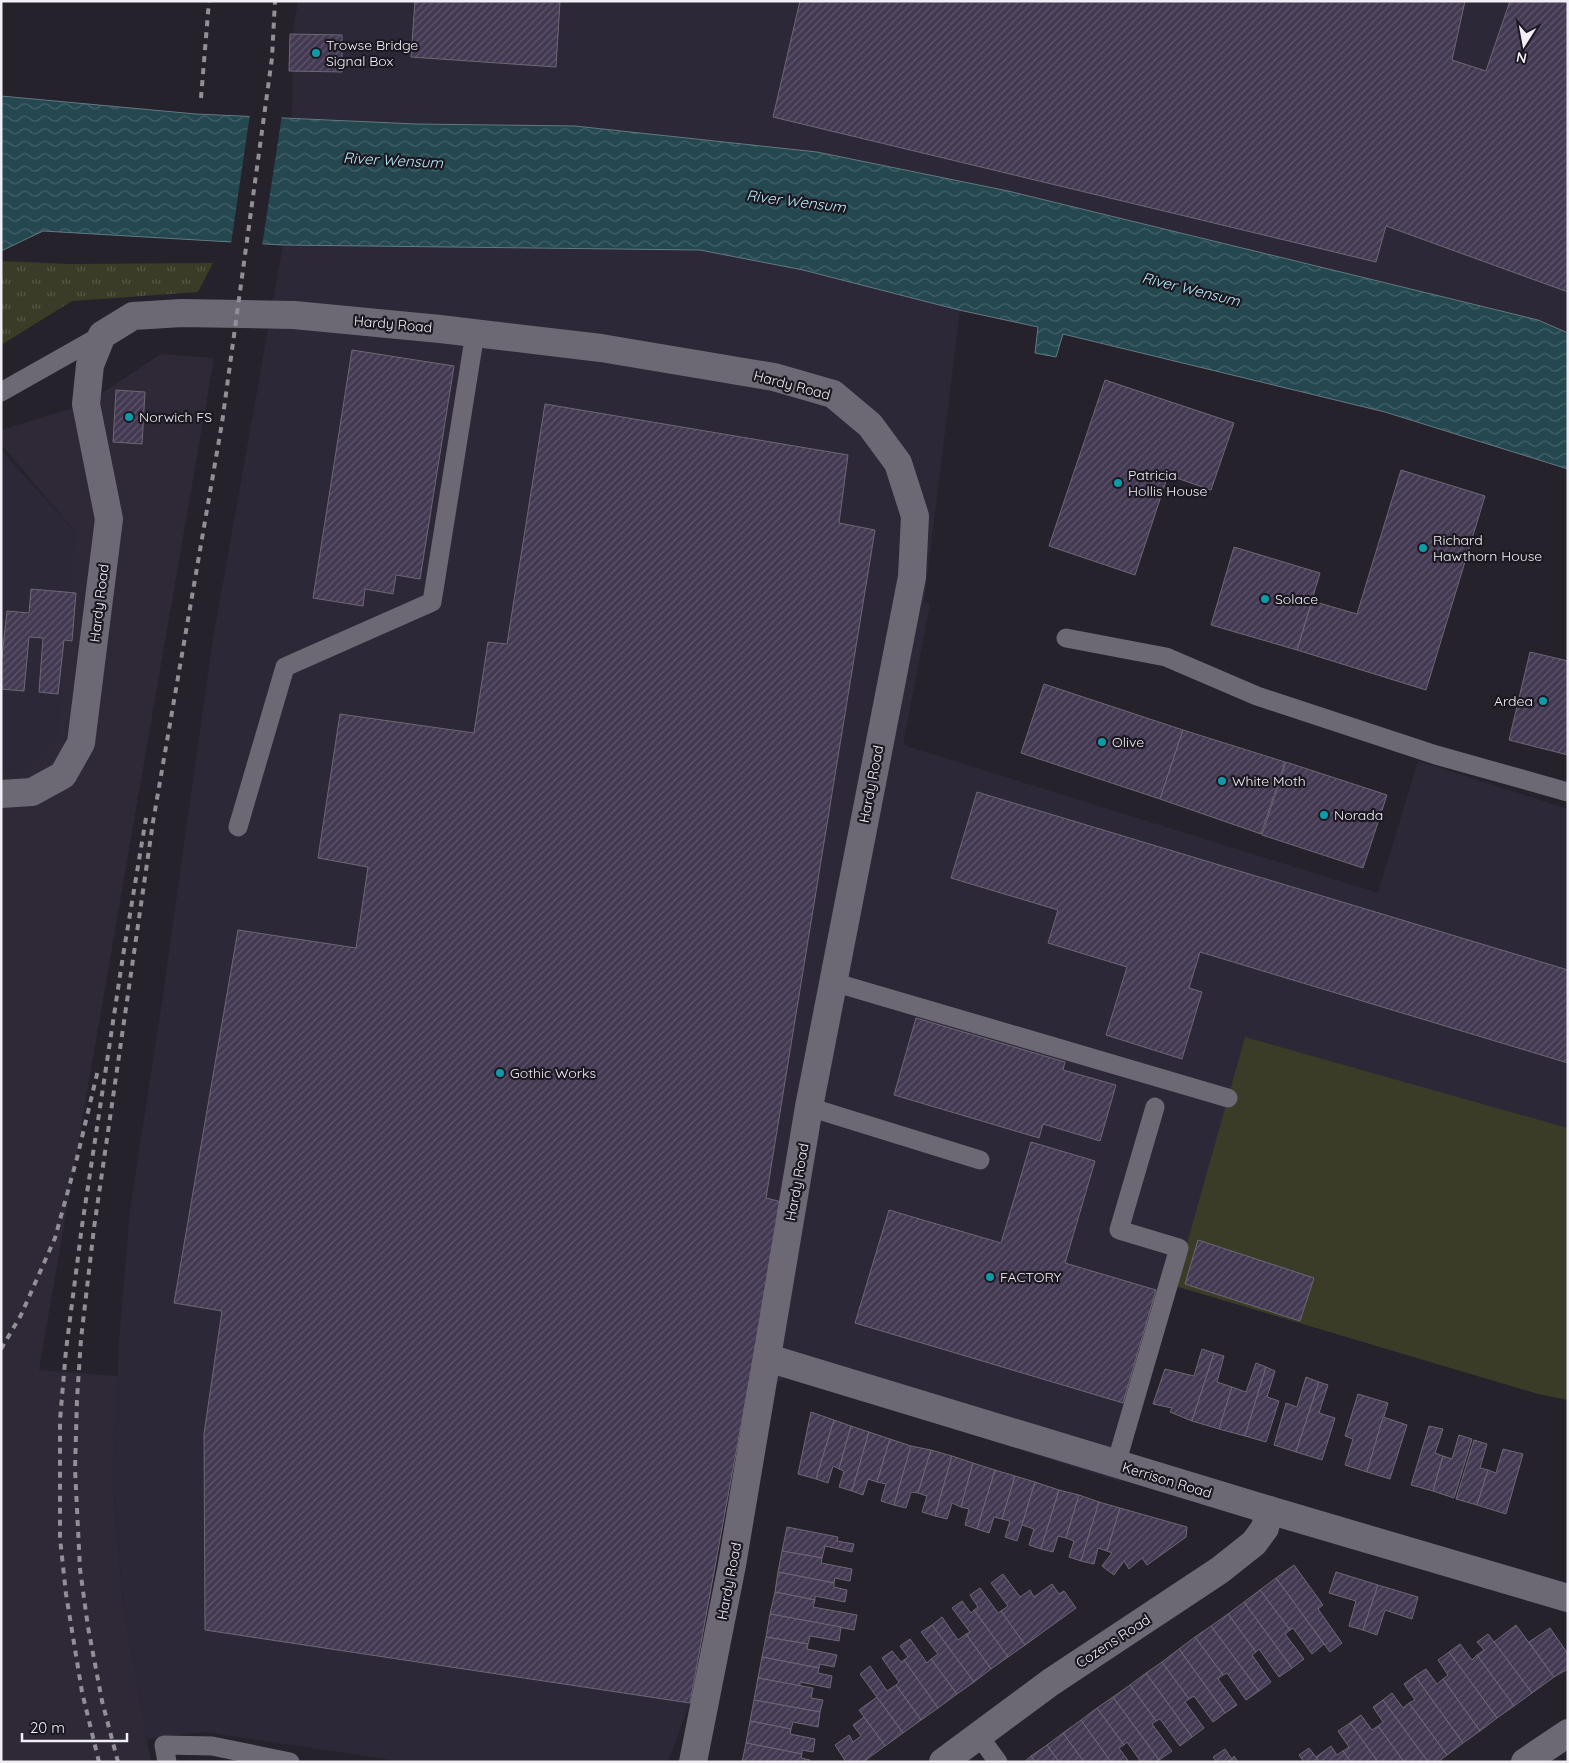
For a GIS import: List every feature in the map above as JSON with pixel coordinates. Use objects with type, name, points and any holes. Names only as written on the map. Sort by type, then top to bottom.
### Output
[{"type":"street","name":"Hardy Road","points":[[1,794],[32,792],[64,776],[80,743],[109,519],[86,404],[90,365],[102,335],[133,316],[182,313],[294,315],[601,348],[774,377],[833,394],[870,425],[898,463],[916,516],[912,577],[810,1108],[732,1564],[693,1762]]},
{"type":"street","name":"Kerrison Road","points":[[768,1358],[1269,1510],[1568,1598]]},
{"type":"street","name":"Cozens Road","points":[[943,1762],[1051,1682],[1220,1570],[1254,1543],[1265,1528],[1269,1510]]},
{"type":"street","points":[[1525,1762],[1568,1733]]},
{"type":"lane","points":[[238,827],[285,667],[432,602],[475,333]]},
{"type":"lane","points":[[1,392],[102,335]]},
{"type":"lane","points":[[1066,638],[1166,657],[1257,696],[1436,755],[1568,792]]},
{"type":"lane","points":[[834,982],[1228,1098]]},
{"type":"lane","points":[[1116,1464],[1179,1248],[1119,1230],[1155,1107]]},
{"type":"lane","points":[[810,1108],[980,1160]]},
{"type":"lane","points":[[979,1736],[998,1762]]},
{"type":"lane","points":[[167,1762],[164,1745],[212,1746],[290,1762]]},
{"type":"shaded area","points":[[298,1],[1568,1],[1568,333],[1538,320],[1008,191],[817,152],[575,126],[416,124],[292,118],[293,32]]},
{"type":"shaded area","points":[[283,245],[700,250],[803,270],[960,310],[924,602],[930,604],[903,745],[1378,893],[1418,761],[1568,809],[1568,1128],[1245,1037],[1121,1482],[787,1376],[745,1406],[690,1703],[668,1762],[406,1762],[204,1732],[147,1739],[123,1602],[113,1482],[119,1341],[130,1210],[163,995],[212,645]]},
{"type":"shaded area","points":[[161,354],[214,358],[39,1370],[118,1376],[113,1482],[123,1602],[151,1762],[1,1762],[1,770],[23,774],[76,533],[1,444],[1,430],[86,404]]},
{"type":"shaded area","points":[[1,450],[76,533],[58,739],[23,774],[1,770]]},
{"type":"green space","points":[[1,261],[69,264],[213,263],[198,292],[72,301],[1,345]]},
{"type":"green space","points":[[1245,1037],[1568,1128],[1568,1400],[1538,1394],[1175,1286]]},
{"type":"water","name":"River Wensum","points":[[1,96],[196,114],[416,124],[575,126],[817,152],[1008,191],[1538,320],[1568,333],[1568,469],[1385,412],[1063,334],[1056,357],[1035,353],[1038,327],[959,310],[803,270],[700,250],[283,245],[43,231],[1,251]]},
{"type":"pier","points":[[250,114],[282,115],[262,246],[231,244]]},
{"type":"building","points":[[415,1],[560,1],[556,67],[411,57]]},
{"type":"building","points":[[800,1],[1465,1],[1452,60],[1486,71],[1510,1],[1568,1],[1568,292],[1386,226],[1376,262],[773,117]]},
{"type":"building","name":"Trowse Bridge Signal Box","points":[[290,34],[342,35],[342,72],[289,71]]},
{"type":"building","points":[[352,350],[454,366],[420,579],[396,575],[393,594],[365,589],[363,606],[313,598]]},
{"type":"building","name":"Patricia Hollis House","points":[[1105,380],[1234,423],[1211,490],[1168,475],[1135,575],[1049,546]]},
{"type":"building","name":"Norwich FS","points":[[116,390],[145,392],[142,444],[113,442]]},
{"type":"building","name":"Gothic Works","points":[[545,404],[848,455],[839,523],[875,530],[766,1198],[782,1202],[690,1703],[205,1630],[204,1434],[222,1311],[174,1303],[238,930],[356,948],[368,867],[318,858],[340,714],[474,733],[488,642],[507,644]]},
{"type":"building","name":"Richard Hawthorn House","points":[[1401,470],[1485,496],[1426,690],[1297,650],[1312,601],[1357,614]]},
{"type":"building","name":"Solace","points":[[1234,547],[1320,573],[1297,650],[1211,625]]},
{"type":"building","points":[[31,589],[76,593],[72,641],[64,640],[58,694],[39,692],[43,638],[29,637],[24,691],[1,689],[1,666],[7,611],[29,613]]},
{"type":"building","name":"Ardea","points":[[1530,652],[1568,661],[1568,755],[1509,740]]},
{"type":"building","name":"Olive","points":[[1044,684],[1183,730],[1160,799],[1021,753]]},
{"type":"building","name":"White Moth","points":[[1183,730],[1285,762],[1261,834],[1160,799]]},
{"type":"building","name":"Norada","points":[[1286,762],[1387,795],[1363,868],[1262,835]]},
{"type":"building","points":[[977,792],[1568,970],[1568,1063],[1200,952],[1189,988],[1202,992],[1182,1059],[1106,1035],[1127,967],[1048,943],[1058,910],[951,878]]},
{"type":"building","points":[[916,1018],[1065,1062],[1063,1070],[1116,1085],[1100,1141],[1043,1124],[1039,1138],[894,1095]]},
{"type":"building","name":"FACTORY","points":[[1031,1142],[1095,1161],[1065,1263],[1156,1290],[1123,1403],[855,1323],[889,1210],[1001,1243]]},
{"type":"building","points":[[1198,1240],[1314,1278],[1300,1321],[1185,1284]]},
{"type":"building","points":[[1202,1349],[1214,1353],[1192,1421],[1170,1412],[1172,1408],[1153,1404],[1165,1369],[1194,1376]]},
{"type":"building","points":[[1214,1353],[1224,1356],[1217,1382],[1232,1387],[1219,1429],[1192,1421]]},
{"type":"building","points":[[1256,1363],[1266,1367],[1245,1436],[1219,1429],[1232,1387],[1246,1392]]},
{"type":"building","points":[[1266,1367],[1275,1371],[1267,1397],[1279,1401],[1266,1442],[1245,1436]]},
{"type":"building","points":[[1306,1377],[1319,1382],[1296,1452],[1274,1445],[1286,1403],[1297,1407]]},
{"type":"building","points":[[1319,1382],[1328,1385],[1319,1413],[1335,1418],[1322,1460],[1296,1452]]},
{"type":"building","points":[[1358,1394],[1388,1403],[1367,1472],[1345,1465],[1353,1439],[1345,1436]]},
{"type":"building","points":[[811,1412],[834,1420],[816,1479],[798,1474]]},
{"type":"building","points":[[1383,1417],[1407,1425],[1390,1479],[1367,1472]]},
{"type":"building","points":[[834,1420],[851,1426],[839,1469],[833,1466],[828,1483],[816,1479]]},
{"type":"building","points":[[851,1426],[869,1432],[852,1491],[839,1487],[844,1471],[839,1469]]},
{"type":"building","points":[[1429,1426],[1443,1429],[1435,1453],[1443,1456],[1433,1491],[1411,1485]]},
{"type":"building","points":[[869,1432],[890,1439],[877,1482],[868,1479],[863,1495],[852,1491]]},
{"type":"building","points":[[1459,1435],[1472,1439],[1454,1498],[1433,1491],[1443,1456],[1452,1459]]},
{"type":"building","points":[[890,1439],[911,1446],[894,1505],[881,1501],[886,1484],[877,1482]]},
{"type":"building","points":[[1474,1440],[1487,1444],[1480,1468],[1488,1470],[1477,1505],[1456,1499]]},
{"type":"building","points":[[911,1446],[931,1450],[918,1493],[911,1492],[906,1508],[894,1505]]},
{"type":"building","points":[[1503,1449],[1523,1454],[1506,1514],[1477,1505],[1488,1470],[1496,1473]]},
{"type":"building","points":[[931,1450],[952,1456],[935,1516],[922,1512],[927,1496],[918,1493]]},
{"type":"building","points":[[952,1456],[973,1463],[961,1507],[952,1503],[947,1519],[935,1516]]},
{"type":"building","points":[[973,1463],[995,1470],[977,1529],[965,1525],[969,1509],[961,1507]]},
{"type":"building","points":[[995,1470],[1015,1476],[1002,1519],[994,1517],[989,1533],[977,1529]]},
{"type":"building","points":[[1015,1476],[1035,1482],[1017,1541],[1005,1537],[1010,1521],[1002,1519]]},
{"type":"building","points":[[1035,1482],[1059,1490],[1041,1549],[1029,1545],[1034,1529],[1022,1525]]},
{"type":"building","points":[[1059,1490],[1079,1495],[1066,1538],[1058,1536],[1053,1552],[1041,1549]]},
{"type":"building","points":[[1079,1495],[1099,1502],[1081,1561],[1069,1557],[1074,1541],[1066,1538]]},
{"type":"building","points":[[1099,1502],[1120,1508],[1107,1551],[1098,1548],[1094,1564],[1081,1561]]},
{"type":"building","points":[[1120,1508],[1187,1527],[1186,1537],[1147,1565],[1142,1558],[1129,1569],[1124,1561],[1114,1575],[1102,1566],[1112,1553],[1107,1551]]},
{"type":"building","points":[[787,1527],[838,1537],[837,1541],[854,1544],[852,1552],[825,1546],[822,1558],[782,1551]]},
{"type":"building","points":[[782,1551],[822,1558],[821,1563],[852,1569],[850,1581],[835,1578],[834,1583],[778,1572]]},
{"type":"building","points":[[1294,1565],[1323,1605],[1318,1609],[1342,1643],[1330,1652],[1276,1578]]},
{"type":"building","points":[[778,1572],[834,1583],[834,1587],[847,1590],[845,1602],[815,1596],[815,1600],[775,1592]]},
{"type":"building","points":[[1336,1572],[1378,1585],[1363,1630],[1349,1626],[1356,1601],[1329,1593]]},
{"type":"building","points":[[1003,1574],[1020,1597],[1030,1590],[1034,1597],[1052,1584],[1059,1594],[1064,1591],[1076,1608],[1025,1645],[1001,1611],[1008,1606],[991,1583]]},
{"type":"building","points":[[1276,1578],[1324,1644],[1312,1654],[1293,1628],[1290,1630],[1260,1590]]},
{"type":"building","points":[[1378,1585],[1418,1597],[1412,1619],[1385,1610],[1377,1635],[1363,1630]]},
{"type":"building","points":[[980,1588],[998,1613],[1001,1611],[1025,1645],[1008,1657],[974,1610],[978,1607],[970,1595]]},
{"type":"building","points":[[1260,1590],[1290,1630],[1285,1634],[1304,1659],[1292,1668],[1244,1602]]},
{"type":"building","points":[[775,1592],[815,1600],[813,1607],[857,1615],[854,1630],[770,1614]]},
{"type":"building","points":[[962,1601],[971,1613],[974,1610],[1008,1657],[991,1669],[966,1634],[970,1632],[952,1608]]},
{"type":"building","points":[[1244,1602],[1292,1668],[1279,1677],[1259,1649],[1256,1652],[1228,1614]]},
{"type":"building","points":[[770,1614],[841,1627],[839,1641],[810,1636],[808,1644],[766,1637]]},
{"type":"building","points":[[1228,1614],[1256,1652],[1252,1655],[1271,1682],[1259,1691],[1211,1626]]},
{"type":"building","points":[[942,1617],[958,1640],[966,1634],[991,1669],[974,1682],[932,1625]]},
{"type":"building","points":[[932,1625],[974,1682],[957,1694],[931,1659],[938,1654],[921,1632]]},
{"type":"building","points":[[1516,1625],[1554,1677],[1532,1693],[1494,1642]]},
{"type":"building","points":[[1211,1626],[1259,1691],[1246,1700],[1227,1673],[1223,1675],[1195,1637]]},
{"type":"building","points":[[1550,1628],[1568,1654],[1568,1669],[1554,1677],[1529,1642]]},
{"type":"building","points":[[1488,1634],[1532,1693],[1514,1706],[1477,1655],[1484,1650],[1477,1642]]},
{"type":"building","points":[[766,1637],[808,1644],[807,1649],[837,1655],[834,1667],[820,1664],[819,1668],[762,1657]]},
{"type":"building","points":[[1195,1637],[1223,1675],[1218,1679],[1237,1705],[1225,1713],[1179,1649]]},
{"type":"building","points":[[910,1639],[927,1663],[931,1659],[957,1694],[938,1708],[904,1660],[908,1657],[900,1646]]},
{"type":"building","points":[[1460,1644],[1472,1660],[1477,1655],[1514,1706],[1497,1718],[1449,1652]]},
{"type":"building","points":[[1179,1649],[1225,1713],[1213,1722],[1194,1696],[1189,1699],[1162,1662]]},
{"type":"building","points":[[892,1651],[901,1662],[904,1660],[938,1708],[921,1720],[896,1685],[899,1682],[882,1658]]},
{"type":"building","points":[[1449,1652],[1497,1718],[1480,1731],[1443,1679],[1448,1675],[1438,1660]]},
{"type":"building","points":[[762,1657],[819,1668],[818,1673],[832,1676],[830,1688],[800,1682],[800,1686],[758,1678]]},
{"type":"building","points":[[1162,1662],[1189,1699],[1185,1702],[1204,1728],[1192,1737],[1146,1673]]},
{"type":"building","points":[[870,1666],[887,1691],[896,1685],[921,1720],[903,1733],[860,1674]]},
{"type":"building","points":[[1426,1669],[1437,1684],[1443,1679],[1480,1731],[1463,1743],[1415,1676]]},
{"type":"building","points":[[1146,1673],[1192,1737],[1180,1746],[1160,1719],[1156,1721],[1130,1685]]},
{"type":"building","points":[[1415,1676],[1463,1743],[1447,1755],[1409,1703],[1415,1700],[1404,1684]]},
{"type":"building","points":[[758,1678],[813,1688],[811,1698],[823,1700],[820,1712],[754,1700]]},
{"type":"building","points":[[1130,1685],[1156,1721],[1152,1724],[1172,1751],[1159,1760],[1113,1697]]},
{"type":"building","points":[[1392,1693],[1403,1708],[1409,1703],[1447,1755],[1438,1762],[1428,1762],[1383,1700]]},
{"type":"building","points":[[877,1697],[903,1733],[885,1746],[859,1710]]},
{"type":"building","points":[[1113,1697],[1159,1760],[1157,1762],[1141,1762],[1127,1742],[1124,1745],[1097,1708]]},
{"type":"building","points":[[754,1700],[820,1712],[818,1727],[793,1722],[791,1729],[750,1721]]},
{"type":"building","points":[[1383,1700],[1428,1762],[1404,1762],[1378,1726],[1383,1722],[1373,1707]]},
{"type":"building","points":[[1097,1708],[1124,1745],[1119,1748],[1129,1762],[1111,1762],[1081,1720]]},
{"type":"building","points":[[1361,1715],[1372,1730],[1378,1726],[1404,1762],[1378,1762],[1350,1723]]},
{"type":"building","points":[[864,1717],[885,1746],[863,1762],[846,1762],[835,1745],[849,1735],[853,1742],[861,1736],[853,1725]]},
{"type":"building","points":[[1081,1720],[1111,1762],[1084,1762],[1063,1733]]},
{"type":"building","points":[[750,1721],[791,1729],[790,1734],[815,1739],[813,1752],[802,1750],[802,1754],[746,1743]]},
{"type":"building","points":[[1350,1723],[1378,1762],[1351,1762],[1343,1751],[1349,1747],[1338,1731]]},
{"type":"building","points":[[1063,1733],[1084,1762],[1059,1762],[1047,1745]]},
{"type":"building","points":[[746,1743],[802,1754],[801,1758],[810,1760],[810,1762],[742,1762]]},
{"type":"building","points":[[1047,1745],[1059,1762],[1035,1762],[1031,1756]]},
{"type":"building","points":[[1331,1746],[1337,1755],[1343,1751],[1351,1762],[1319,1762],[1316,1757]]},
{"type":"building","points":[[1309,1748],[1319,1762],[1304,1762],[1299,1755]]},
{"type":"building","points":[[1225,1749],[1232,1759],[1227,1762],[1217,1762],[1213,1757]]},
{"type":"building","points":[[1031,1756],[1035,1762],[1024,1762]]},
{"type":"building","points":[[1234,1756],[1238,1762],[1227,1762],[1232,1759]]},
{"type":"railway","points":[[201,98],[209,1]]},
{"type":"railway","points":[[118,1762],[102,1701],[88,1627],[80,1569],[75,1469],[81,1339],[94,1228],[153,822],[222,423],[272,58],[275,1]]},
{"type":"railway","points":[[99,1762],[82,1692],[66,1594],[60,1538],[60,1420],[66,1350],[82,1226],[147,812]]},
{"type":"railway","points":[[1,1349],[21,1315],[55,1238],[98,1070]]},
{"type":"place","name":"Trowse Bridge Signal Box","points":[[316,53]]},
{"type":"place","name":"Norwich FS","points":[[129,417]]},
{"type":"place","name":"Patricia Hollis House","points":[[1118,483]]},
{"type":"place","name":"Richard Hawthorn House","points":[[1423,548]]},
{"type":"place","name":"Solace","points":[[1265,599]]},
{"type":"place","name":"Ardea","points":[[1543,701]]},
{"type":"place","name":"Olive","points":[[1102,742]]},
{"type":"place","name":"White Moth","points":[[1222,781]]},
{"type":"place","name":"Norada","points":[[1324,815]]},
{"type":"place","name":"Gothic Works","points":[[500,1073]]},
{"type":"place","name":"FACTORY","points":[[990,1277]]}]
